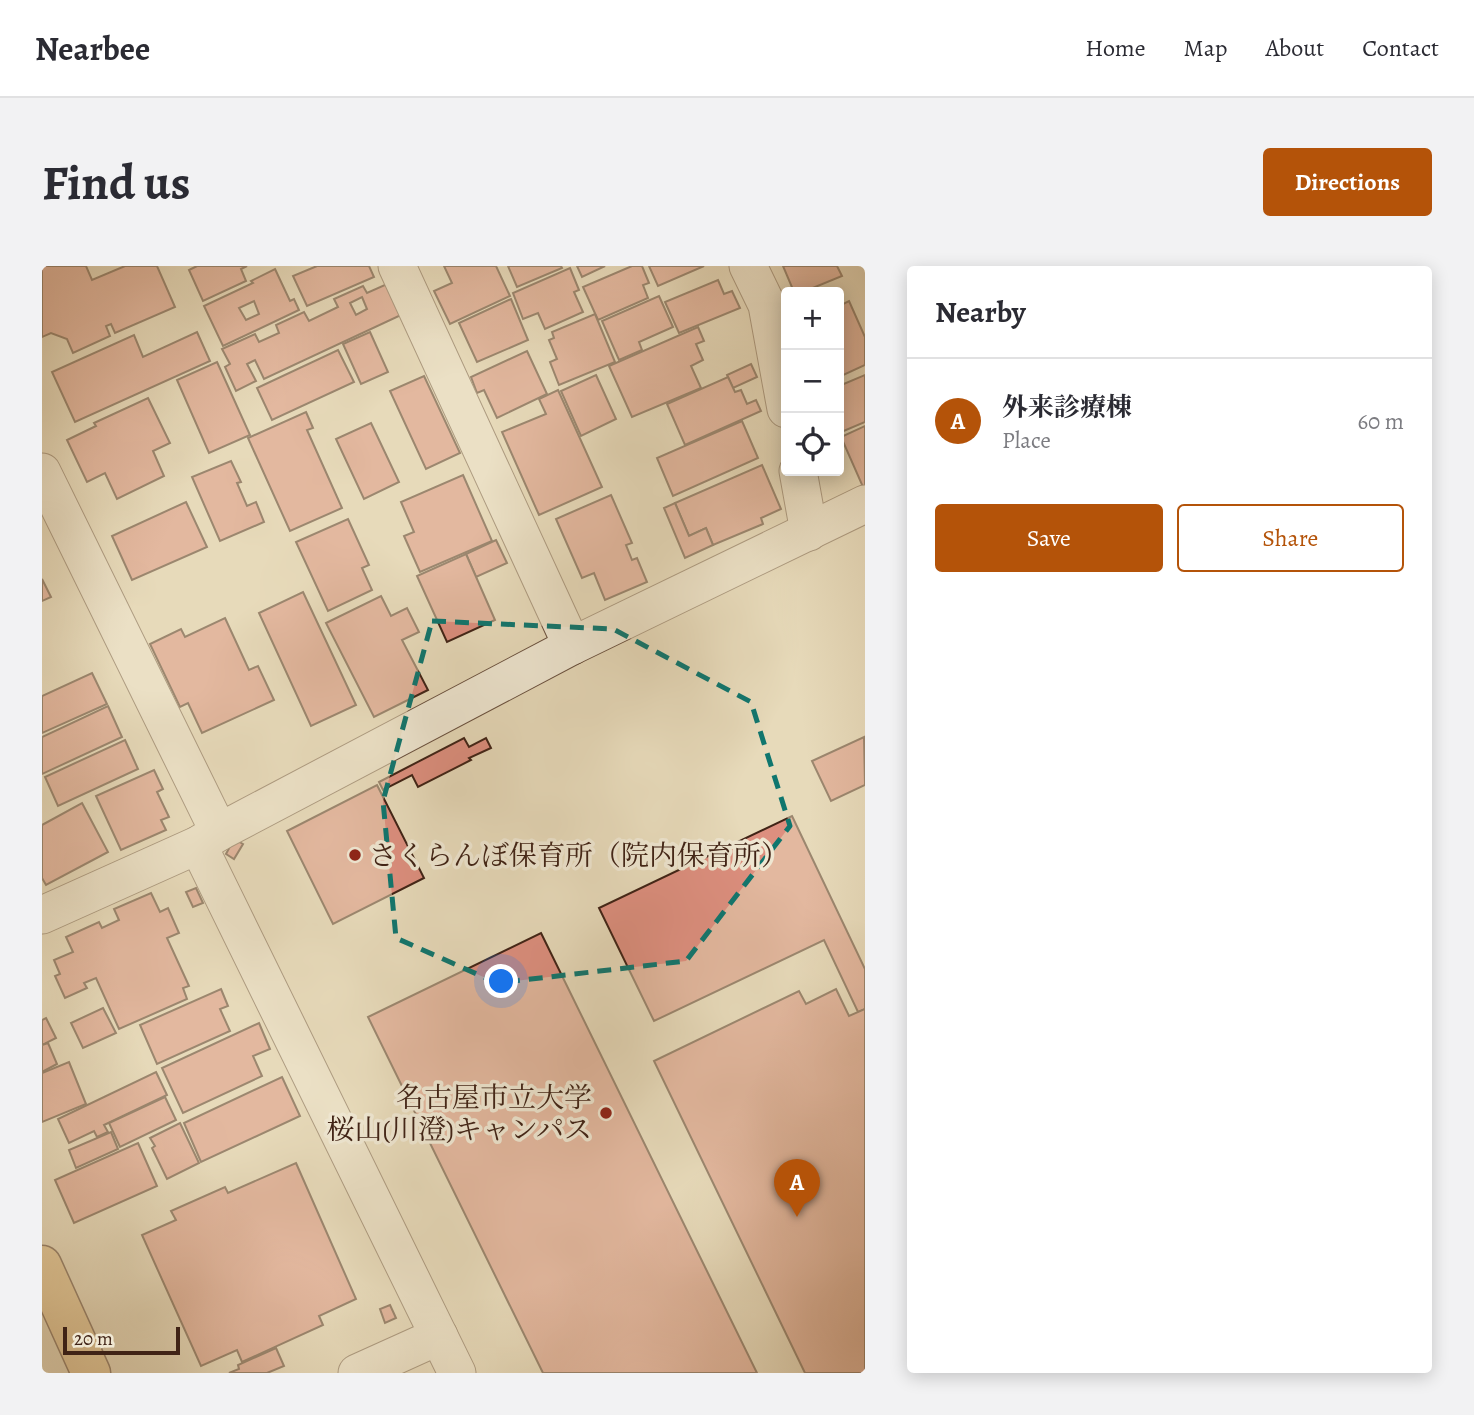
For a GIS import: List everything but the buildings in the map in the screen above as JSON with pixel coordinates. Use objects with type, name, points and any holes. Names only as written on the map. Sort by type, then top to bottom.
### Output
[{"type":"main road","points":[[42,1265],[91,1373]]},
{"type":"street","points":[[397,266],[572,646]]},
{"type":"street","points":[[748,266],[767,305],[781,382]]},
{"type":"street","points":[[42,472],[208,838],[457,1373]]},
{"type":"street","points":[[799,476],[809,532]]},
{"type":"street","points":[[42,915],[208,838],[572,646],[865,504]]},
{"type":"street","points":[[356,1373],[439,1336]]},
{"type":"highlighted area","points":[[432,621],[613,629],[751,702],[790,826],[686,961],[497,983],[396,938],[383,801]]},
{"type":"place","name":"さくらんぼ保育所（院内保育所）","points":[[355,855]]},
{"type":"place","name":"名古屋市立大学 桜山(川澄)キャンパス","points":[[606,1113]]},
{"type":"place","name":"外来診療棟","points":[[797,1217]]}]
